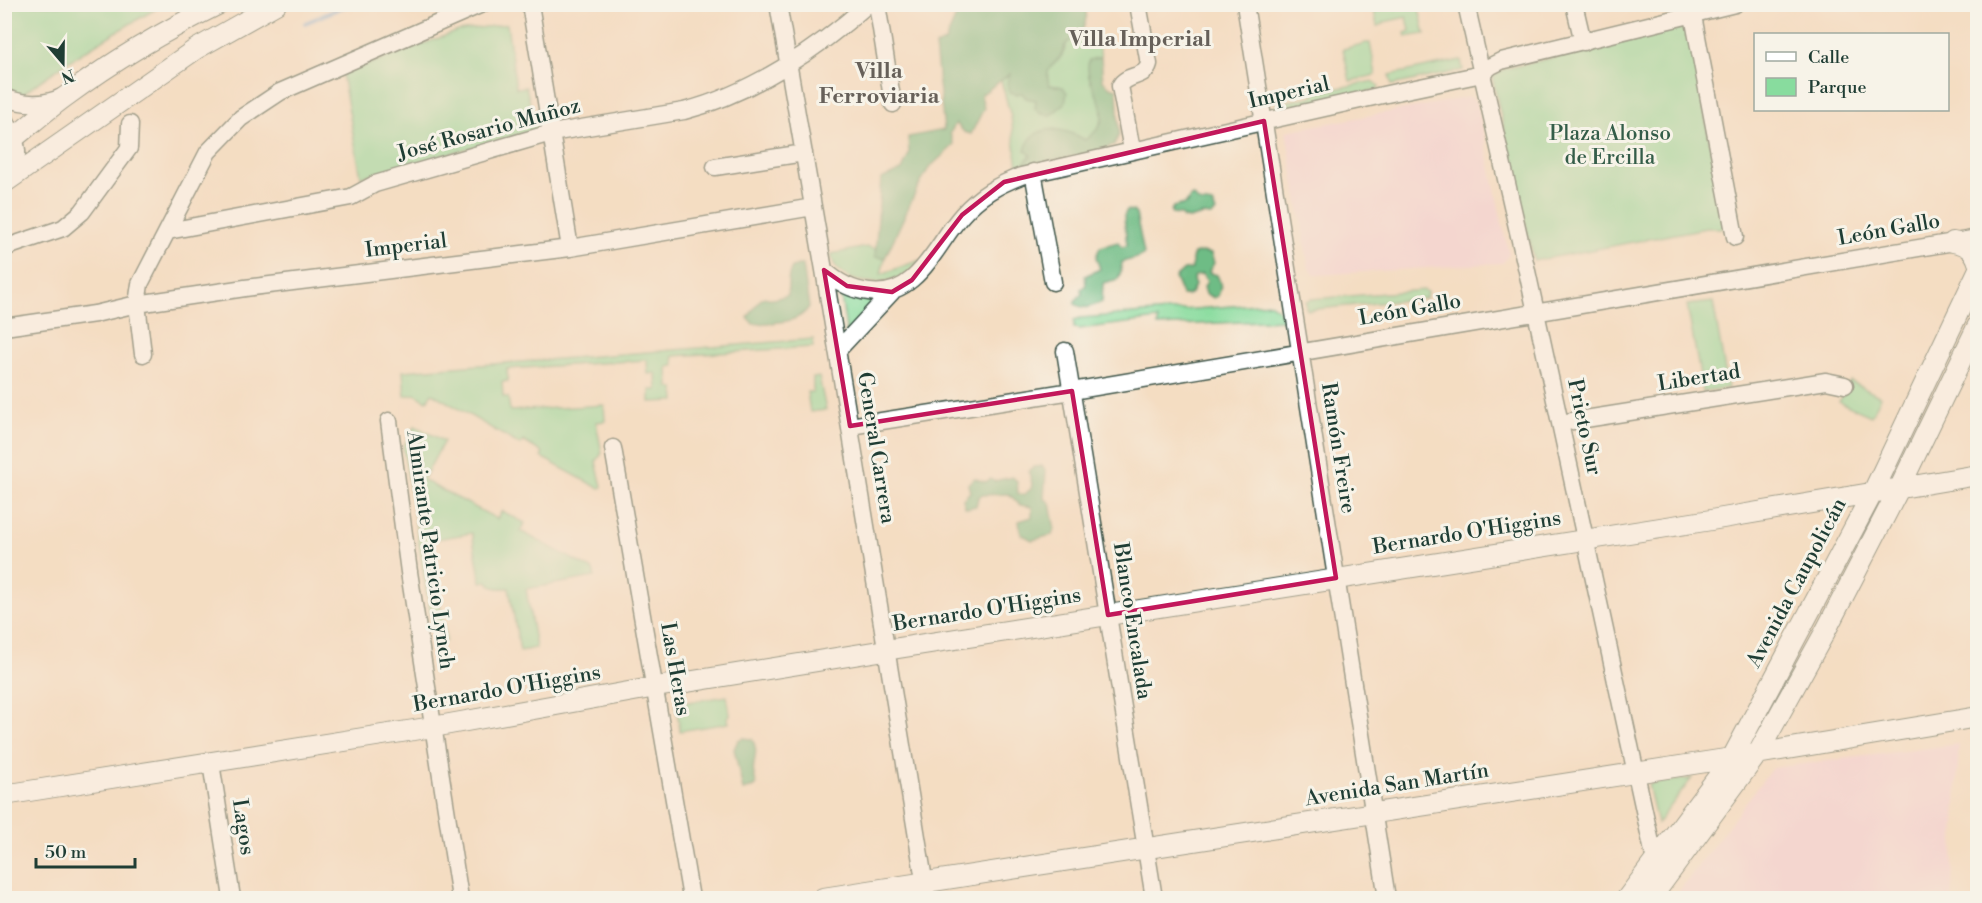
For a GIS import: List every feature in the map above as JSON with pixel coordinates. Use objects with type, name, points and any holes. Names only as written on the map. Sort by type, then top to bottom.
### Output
[{"type":"main road","points":[[10,142],[26,126],[69,94],[144,44],[219,4]]},
{"type":"main road","points":[[4,183],[196,49],[276,4]]},
{"type":"main road","points":[[1953,242],[1971,249],[1977,262]]},
{"type":"main road","name":"Avenida Caupolicán","points":[[1627,898],[1732,758],[1873,492],[1977,271]]},
{"type":"main road","points":[[1651,898],[1758,753],[1825,632],[1900,487],[1977,325]]},
{"type":"main road","name":"Bernardo O'Higgins","points":[[4,795],[433,727],[656,687],[1711,520],[1977,475]]},
{"type":"main road","name":"Avenida San Martín","points":[[823,898],[926,891],[1145,849],[1732,758],[1977,717]]},
{"type":"street","points":[[143,354],[137,304],[140,284],[208,152],[242,118],[280,92],[482,4]]},
{"type":"street","points":[[530,4],[570,249]]},
{"type":"street","name":"General Carrera","points":[[778,4],[926,891]]},
{"type":"street","name":"José Rosario Muñoz","points":[[168,231],[351,197],[375,184],[551,133],[700,107],[751,86],[834,33],[868,4]]},
{"type":"street","points":[[878,4],[893,104]]},
{"type":"street","points":[[1132,150],[1120,86],[1125,79],[1148,69],[1138,4]]},
{"type":"street","name":"Ramón Freire","points":[[1245,4],[1387,898]]},
{"type":"street","name":"Prieto Sur","points":[[1466,4],[1536,312],[1655,861]]},
{"type":"street","points":[[1575,4],[1583,42]]},
{"type":"street","name":"Imperial","points":[[837,351],[892,292],[921,272],[950,230],[974,202],[1004,182],[1033,172],[1482,74],[1491,66],[1502,61],[1583,42],[1692,10],[1735,4]]},
{"type":"street","points":[[1692,10],[1735,237]]},
{"type":"street","points":[[4,97],[21,103],[41,103],[69,94]]},
{"type":"street","points":[[4,117],[10,142],[17,158],[12,172],[4,183]]},
{"type":"street","points":[[4,248],[63,228],[82,212],[129,148],[130,124]]},
{"type":"street","points":[[715,167],[804,153]]},
{"type":"street","points":[[1033,172],[1053,282]]},
{"type":"street","name":"Imperial","points":[[4,327],[245,288],[570,249],[813,207]]},
{"type":"street","name":"León Gallo","points":[[850,426],[1072,391],[1977,238]]},
{"type":"street","points":[[824,270],[838,282],[855,289],[873,293],[892,292]]},
{"type":"street","name":"Blanco Encalada","points":[[1065,351],[1154,898]]},
{"type":"street","name":"Libertad","points":[[1560,423],[1826,381],[1845,385]]},
{"type":"street","name":"Almirante Patricio Lynch","points":[[389,421],[409,572],[460,898]]},
{"type":"street","name":"Las Heras","points":[[613,448],[691,898]]},
{"type":"street","name":"Lagos","points":[[211,763],[232,898]]},
{"type":"highlighted area","points":[[1264,121],[1336,578],[1108,615],[1072,391],[850,426],[824,270],[847,286],[892,292],[912,280],[962,215],[1004,182]]},
{"type":"shaded area","points":[[1470,97],[1477,103],[1509,254],[1503,263],[1316,275],[1309,269],[1286,131]]},
{"type":"shaded area","points":[[1959,744],[1951,898],[1674,898],[1772,768]]},
{"type":"green space","points":[[1401,4],[1418,5],[1425,34],[1406,37],[1405,33],[1410,31],[1407,17],[1384,22],[1377,26],[1374,11]]},
{"type":"green space","points":[[5,5],[163,5],[82,53],[5,108]]},
{"type":"green space","points":[[961,5],[1084,5],[1086,21],[1083,29],[1078,36],[1066,44],[1047,75],[1049,85],[1063,87],[1067,93],[1065,103],[1051,115],[1041,114],[1035,109],[1036,100],[1026,98],[1022,93],[1009,92],[1007,83],[1010,74],[981,95],[984,108],[971,134],[964,132],[956,123],[950,133],[954,145],[929,168],[885,258],[875,257],[881,179],[902,170],[909,154],[908,137],[944,130],[935,46],[945,42]]},
{"type":"green space","points":[[507,24],[516,88],[526,87],[537,130],[361,177],[342,74],[458,31]]},
{"type":"green space","name":"Plaza Alonso de Ercilla","points":[[1689,26],[1725,228],[1706,228],[1534,261],[1492,77],[1504,69]]},
{"type":"green space","points":[[1077,37],[1092,37],[1098,42],[1101,57],[1089,60],[1089,77],[1101,102],[1102,118],[1096,132],[1085,140],[1055,129],[1039,133],[1031,155],[1025,162],[1027,165],[1018,167],[1011,117],[1001,80],[1011,73],[1022,93],[1063,87],[1049,85],[1048,70],[1062,55],[1068,43]]},
{"type":"green space","points":[[1370,43],[1376,75],[1350,81],[1343,49]]},
{"type":"green space","points":[[1101,57],[1103,81],[1117,89],[1119,135],[1114,145],[1092,153],[1027,165],[1025,162],[1031,155],[1025,150],[1029,141],[1043,131],[1060,130],[1085,140],[1097,130],[1102,120],[1102,111],[1088,71],[1089,60]]},
{"type":"green space","points":[[1461,60],[1463,70],[1392,85],[1389,75]]},
{"type":"green space","points":[[1373,81],[1379,86],[1377,90],[1278,111],[1275,107],[1276,104],[1313,96],[1314,93]]},
{"type":"green space","points":[[1194,196],[1199,202],[1212,204],[1216,212],[1211,216],[1203,215],[1189,219],[1172,214],[1173,207],[1186,204],[1190,197]]},
{"type":"green space","points":[[1127,210],[1136,214],[1144,254],[1122,262],[1118,279],[1103,283],[1102,302],[1088,307],[1075,304],[1082,294],[1081,289],[1086,285],[1085,276],[1100,269],[1096,257],[1100,247],[1118,242],[1122,247],[1127,246],[1124,216]]},
{"type":"green space","points":[[867,247],[876,249],[875,256],[885,258],[881,274],[920,260],[905,275],[882,282],[871,282],[860,281],[841,272],[831,254]]},
{"type":"green space","points":[[1202,252],[1211,254],[1214,263],[1209,271],[1217,275],[1220,283],[1218,296],[1214,298],[1206,294],[1204,287],[1207,281],[1202,274],[1195,276],[1194,288],[1187,295],[1182,295],[1175,278],[1184,270],[1192,269],[1194,254]]},
{"type":"green space","points":[[803,265],[809,307],[804,313],[791,320],[753,324],[748,318],[764,297],[774,299],[788,295],[790,270]]},
{"type":"green space","points":[[840,289],[881,299],[847,335]]},
{"type":"green space","points":[[1424,290],[1427,292],[1426,298],[1308,310],[1306,308],[1306,301],[1311,299]]},
{"type":"green space","points":[[1713,302],[1728,388],[1703,391],[1687,305]]},
{"type":"green space","points":[[1270,303],[1279,310],[1282,320],[1158,326],[1158,319],[1074,328],[1074,320],[1081,318]]},
{"type":"green space","points":[[813,339],[813,347],[673,356],[674,366],[668,367],[669,388],[674,388],[675,401],[650,402],[650,390],[657,390],[656,373],[648,374],[647,360],[507,369],[508,381],[502,382],[503,397],[508,397],[510,411],[604,405],[605,421],[596,422],[602,453],[596,462],[602,486],[600,489],[541,457],[543,453],[523,441],[520,445],[432,393],[427,401],[415,394],[405,396],[403,371]]},
{"type":"green space","points":[[819,377],[826,410],[810,412],[807,392],[813,392],[813,378]]},
{"type":"green space","points":[[1850,381],[1881,397],[1871,416],[1839,402]]},
{"type":"green space","points":[[415,426],[444,441],[423,480],[497,519],[502,511],[525,523],[520,531],[593,570],[595,577],[526,589],[536,648],[520,651],[509,588],[494,587],[488,581],[481,582],[472,533],[430,540],[446,641],[435,643],[403,447]]},
{"type":"green space","points":[[1042,466],[1046,471],[1044,498],[1050,503],[1055,530],[1052,535],[1032,540],[1021,534],[1019,521],[1032,517],[1032,507],[1020,505],[1009,494],[981,495],[976,506],[965,507],[963,499],[970,492],[968,484],[974,478],[985,482],[991,479],[994,481],[1012,477],[1017,481],[1018,494],[1023,495],[1031,489],[1029,471],[1033,467]]},
{"type":"green space","points":[[727,696],[729,723],[680,731],[676,704]]},
{"type":"green space","points":[[752,739],[755,745],[753,771],[757,784],[755,787],[743,790],[734,749],[738,740]]},
{"type":"green space","points":[[1692,778],[1657,824],[1648,784]]},
{"type":"waterway","points":[[305,23],[350,4]]},
{"type":"district","name":"Villa Imperial","points":[[1140,39]]},
{"type":"district","name":"Villa Ferroviaria","points":[[879,84]]}]
